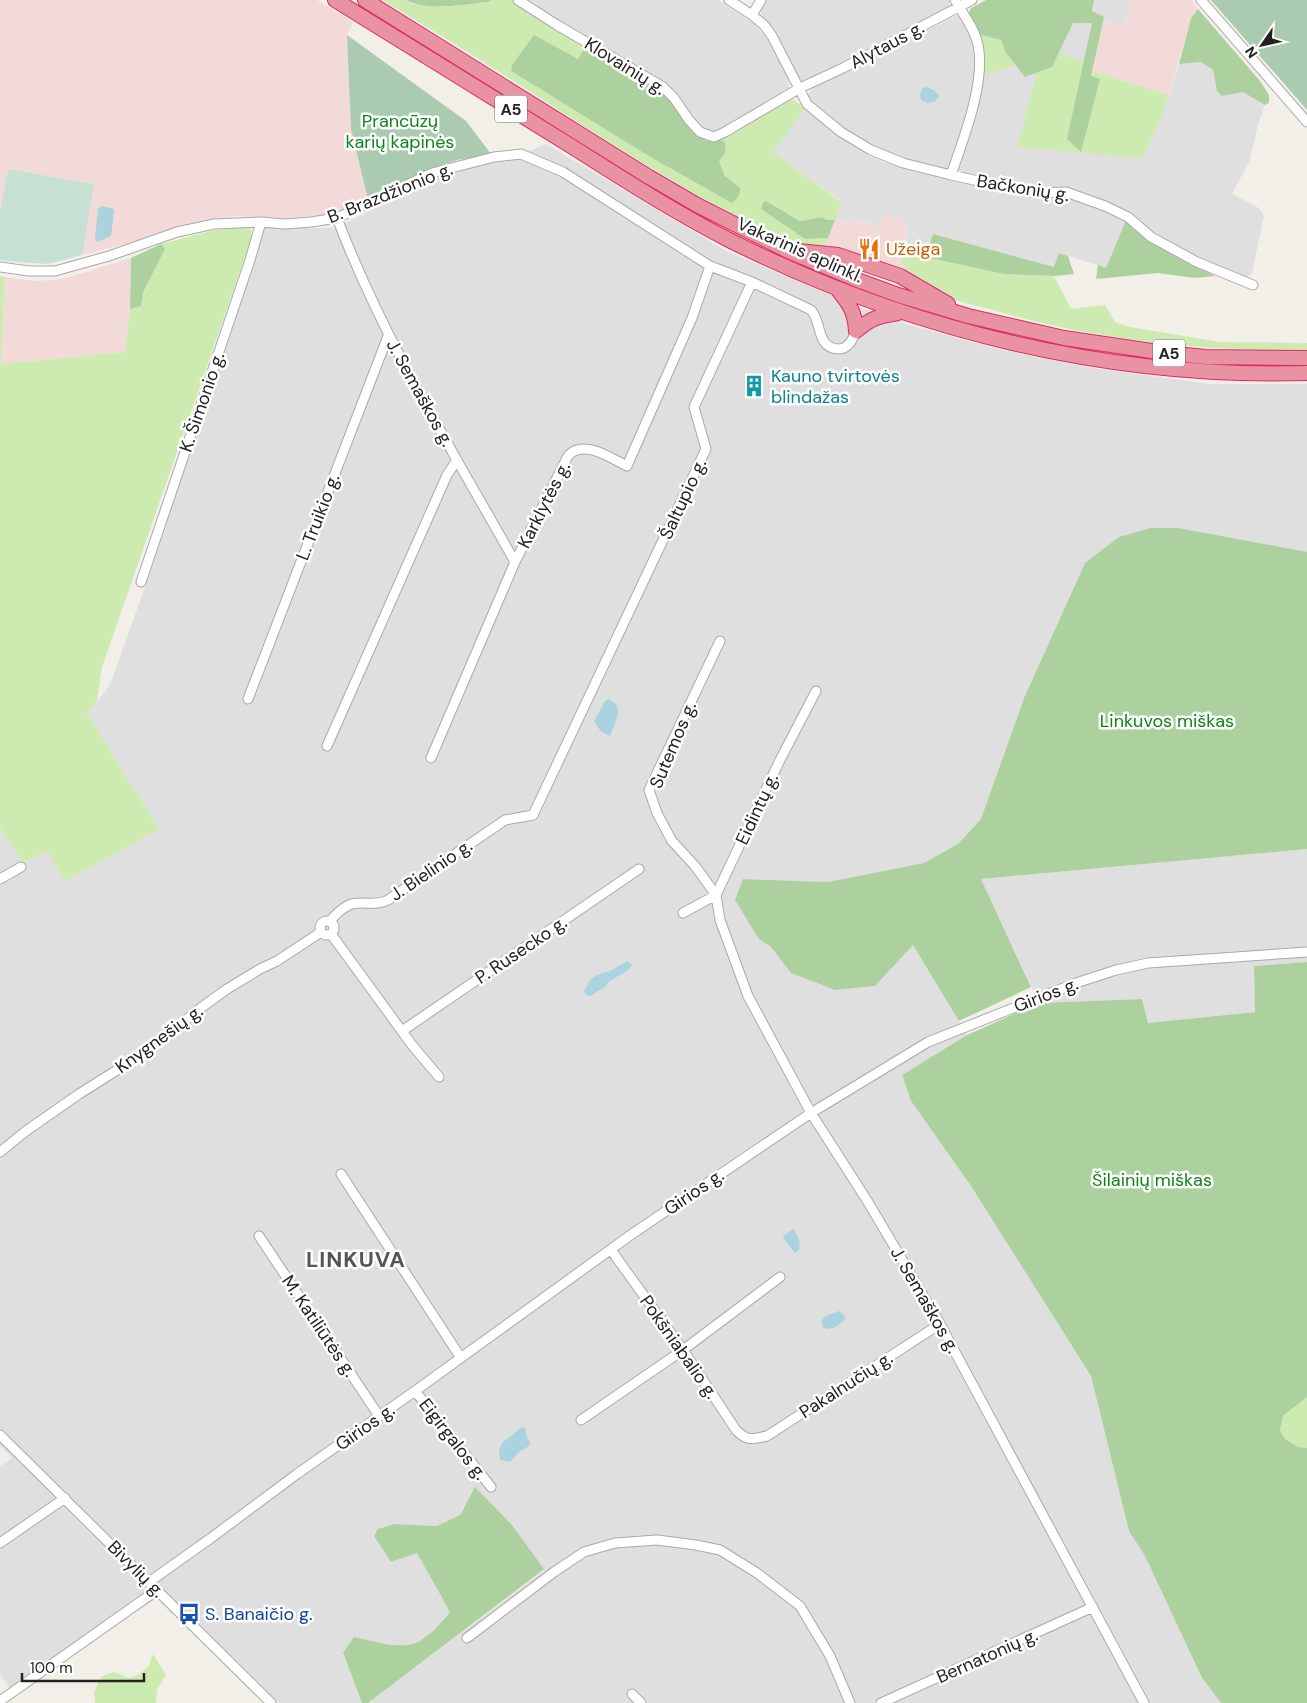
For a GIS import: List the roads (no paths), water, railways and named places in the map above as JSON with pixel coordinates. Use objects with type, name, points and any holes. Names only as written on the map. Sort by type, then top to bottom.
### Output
[{"type":"highway","name":"Vakarinis aplinkl.","points":[[335,0],[687,217],[759,254],[837,288],[932,322],[1063,354],[1134,365],[1203,372],[1307,373]]},
{"type":"highway","name":"Vakarinis aplinkl.","points":[[364,0],[648,177],[726,220],[788,251],[838,255],[900,276],[968,316],[1064,338],[1206,357],[1307,358]]},
{"type":"highway","points":[[837,288],[855,315],[856,331]]},
{"type":"highway","points":[[856,331],[871,319],[881,315],[902,312]]},
{"type":"street","name":"Klovainių g.","points":[[518,0],[663,87],[674,98],[700,132],[714,136],[725,132],[800,88]]},
{"type":"street","name":"Bačkonių g.","points":[[729,0],[764,25],[772,36],[807,104],[841,132],[871,150],[903,163],[1033,193],[1066,192],[1105,206],[1128,217],[1151,237],[1197,262],[1253,285]]},
{"type":"street","points":[[752,16],[761,0]]},
{"type":"street","name":"Alytaus g.","points":[[800,88],[843,68],[957,3],[972,0]]},
{"type":"street","points":[[1201,0],[1307,122]]},
{"type":"street","points":[[951,175],[968,124],[978,82],[979,64],[978,44],[957,3]]},
{"type":"street","name":"B. Brazdžionio g.","points":[[0,267],[29,271],[55,271],[109,256],[156,238],[214,224],[261,222],[285,224],[338,218],[432,173],[494,157],[521,154],[563,172],[710,266],[752,282]]},
{"type":"street","name":"J. Semaškos g.","points":[[338,218],[354,262],[388,336],[515,562]]},
{"type":"street","name":"K. Šimonio g.","points":[[142,582],[261,222]]},
{"type":"street","name":"Karklytės g.","points":[[431,758],[515,562],[571,453],[581,449],[592,450],[627,466],[692,318],[710,266]]},
{"type":"street","points":[[752,282],[811,310],[816,315],[819,333],[828,346],[842,349],[849,345],[856,331]]},
{"type":"street","name":"Šaltupio g.","points":[[533,815],[706,449],[694,407],[752,282]]},
{"type":"street","name":"L. Truikio g.","points":[[248,699],[388,336]]},
{"type":"street","points":[[327,746],[447,475],[457,460]]},
{"type":"street","name":"Sutemos g.","points":[[716,896],[694,866],[672,841],[657,813],[649,790],[720,641]]},
{"type":"street","name":"Eidintų g.","points":[[716,896],[780,760],[816,691]]},
{"type":"street","name":"J. Bielinio g.","points":[[330,921],[350,904],[380,904],[388,900],[505,820],[533,815]]},
{"type":"street","points":[[0,879],[21,867]]},
{"type":"street","name":"P. Rusecko g.","points":[[402,1031],[639,869]]},
{"type":"street","points":[[683,913],[716,896]]},
{"type":"street","name":"J. Semaškos g.","points":[[716,896],[720,920],[748,996],[811,1113],[868,1202],[940,1324],[1144,1703]]},
{"type":"street","name":"Knygnešių g.","points":[[0,1152],[26,1131],[79,1094],[141,1055],[227,989],[326,933],[320,927],[322,922],[330,921]]},
{"type":"street","points":[[326,933],[439,1077]]},
{"type":"street","name":"Girios g.","points":[[149,1582],[632,1234],[811,1113],[928,1042],[1076,983],[1116,970],[1148,963],[1307,952]]},
{"type":"street","points":[[341,1174],[461,1358]]},
{"type":"street","name":"M. Katiliūtės g.","points":[[259,1236],[379,1416]]},
{"type":"street","name":"Pokšniabalio g.","points":[[611,1250],[683,1350],[736,1430],[750,1440]]},
{"type":"street","points":[[581,1420],[683,1350],[780,1277]]},
{"type":"street","name":"Pakalnučių g.","points":[[750,1440],[767,1436],[940,1324]]},
{"type":"street","name":"Eigirgalos g.","points":[[415,1391],[491,1487]]},
{"type":"street","name":"Bivylių g.","points":[[0,1434],[271,1703]]},
{"type":"street","points":[[0,1543],[64,1498]]},
{"type":"street","points":[[468,1638],[554,1572],[584,1552],[615,1543],[657,1540],[696,1545],[720,1550],[757,1573],[800,1606],[830,1656],[850,1703]]},
{"type":"street","points":[[0,1702],[157,1590]]},
{"type":"street","name":"Bernatonių g.","points":[[881,1703],[1093,1607]]},
{"type":"street","points":[[632,1694],[641,1703]]},
{"type":"water","points":[[926,87],[934,90],[939,96],[935,102],[927,103],[921,100],[922,89]]},
{"type":"water","points":[[102,206],[114,209],[111,236],[97,242],[95,238],[98,208]]},
{"type":"water","points":[[609,699],[616,704],[619,712],[610,736],[600,730],[594,721],[605,701]]},
{"type":"water","points":[[627,961],[632,965],[627,971],[608,982],[605,987],[590,996],[586,995],[584,991],[590,980]]},
{"type":"water","points":[[793,1229],[798,1236],[800,1244],[799,1250],[795,1253],[783,1236]]},
{"type":"water","points":[[839,1311],[845,1316],[845,1320],[834,1328],[828,1329],[823,1327],[821,1321],[826,1316]]},
{"type":"water","points":[[522,1427],[525,1428],[530,1442],[529,1446],[519,1452],[510,1462],[500,1460],[499,1451],[502,1443]]},
{"type":"place","name":"Užeiga","points":[[869,249]]},
{"type":"place","name":"Kauno tvirtovės blindažas","points":[[754,386]]},
{"type":"place","name":"S. Banaičio g.","points":[[189,1614]]},
{"type":"district","name":"LINKUVA","points":[[356,1259]]},
{"type":"park label","name":"Prancūzų karių kapinės","points":[[400,131]]},
{"type":"park label","name":"Linkuvos miškas","points":[[1167,721]]},
{"type":"park label","name":"Šilainių miškas","points":[[1152,1180]]}]
